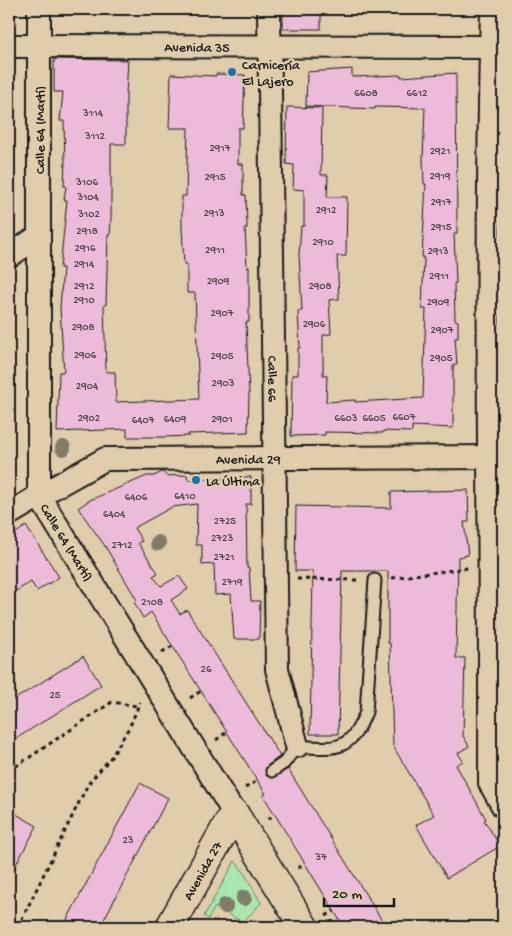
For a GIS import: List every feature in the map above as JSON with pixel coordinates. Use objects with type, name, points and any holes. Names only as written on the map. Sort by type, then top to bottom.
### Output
[{"type":"street","name":"Calle 64 (Martí)","points":[[39,9],[39,496],[304,927]]},
{"type":"street","name":"Calle 66","points":[[269,9],[276,669],[297,746]]},
{"type":"street","points":[[492,9],[497,47],[496,457],[490,565],[490,783],[503,806]]},
{"type":"street","name":"Avenida 35","points":[[9,46],[497,47]]},
{"type":"street","points":[[9,256],[39,236]]},
{"type":"street","name":"Avenida 29","points":[[9,514],[106,459],[496,457]]},
{"type":"street","name":"Avenida 27","points":[[170,927],[230,807]]},
{"type":"lane","points":[[272,771],[284,763],[297,746],[319,748],[336,746],[350,742],[360,729],[366,712],[375,580]]},
{"type":"path","points":[[18,927],[88,784],[112,756],[130,726],[137,706],[154,683]]},
{"type":"path","points":[[9,771],[112,702],[137,706]]},
{"type":"path","points":[[230,807],[272,771]]},
{"type":"green space","points":[[235,861],[243,871],[261,903],[243,922],[215,907],[208,919],[204,916]]},
{"type":"building","points":[[283,9],[321,9],[321,29],[283,29]]},
{"type":"building","points":[[54,59],[128,60],[126,144],[111,144],[111,218],[110,235],[108,235],[106,305],[104,305],[106,372],[115,372],[116,402],[199,399],[195,293],[187,293],[187,264],[184,264],[182,228],[182,196],[186,196],[188,128],[169,128],[171,74],[245,75],[243,128],[238,128],[238,164],[243,164],[243,195],[246,195],[247,268],[249,267],[249,322],[246,322],[249,394],[248,432],[188,434],[189,436],[127,437],[127,429],[57,432],[59,372],[64,372],[60,308],[63,268],[60,268],[67,200],[64,200],[66,186],[64,186],[64,121],[60,121],[63,92],[54,92]]},
{"type":"building","points":[[352,69],[352,77],[401,75],[401,77],[456,73],[457,234],[454,234],[456,283],[454,283],[455,320],[458,321],[458,338],[455,338],[457,365],[453,365],[453,428],[412,426],[412,432],[325,432],[325,435],[291,436],[292,375],[298,375],[298,348],[300,348],[298,311],[302,311],[299,254],[301,226],[304,226],[304,190],[293,189],[294,165],[286,164],[287,107],[322,108],[321,175],[328,175],[327,197],[347,197],[346,256],[337,256],[339,299],[329,300],[331,334],[323,335],[323,375],[327,375],[326,402],[423,398],[426,309],[422,309],[424,258],[422,258],[426,184],[424,184],[423,159],[425,108],[375,107],[375,109],[306,106],[307,72]]},
{"type":"building","points":[[162,472],[166,476],[187,475],[188,480],[251,477],[251,504],[246,504],[247,568],[249,568],[251,601],[260,601],[259,639],[234,639],[231,594],[215,595],[214,564],[202,565],[202,545],[196,545],[197,504],[172,507],[134,528],[142,541],[138,543],[158,573],[153,576],[161,586],[179,576],[188,589],[171,600],[180,614],[187,610],[280,756],[266,767],[266,775],[273,778],[288,769],[386,927],[344,927],[263,795],[266,794],[151,612],[143,618],[134,602],[137,600],[105,546],[78,508],[90,500],[147,476],[154,476]]},
{"type":"building","points":[[468,490],[469,522],[464,522],[468,555],[458,557],[456,658],[465,658],[463,736],[469,746],[458,753],[463,761],[456,765],[486,819],[484,820],[500,846],[447,878],[416,825],[434,815],[393,746],[390,643],[388,643],[388,571],[342,571],[338,734],[310,734],[313,571],[295,571],[296,506],[391,508],[391,492]]},
{"type":"building","points":[[26,526],[59,577],[37,591],[31,582],[9,595],[9,538]]},
{"type":"building","points":[[83,656],[101,685],[9,743],[9,703]]},
{"type":"building","points":[[140,783],[168,798],[100,927],[63,927]]},
{"type":"building","points":[[9,810],[37,826],[9,877]]},
{"type":"place","name":"Carnicería El Lajero","points":[[232,72]]},
{"type":"place","name":"La Última","points":[[196,480]]}]
